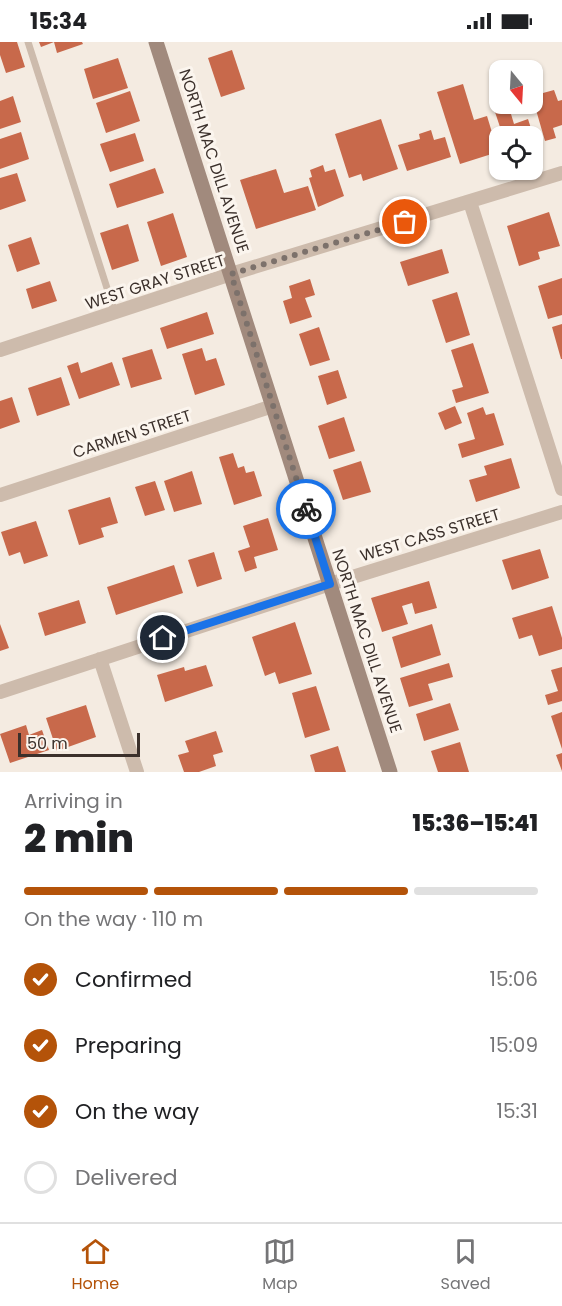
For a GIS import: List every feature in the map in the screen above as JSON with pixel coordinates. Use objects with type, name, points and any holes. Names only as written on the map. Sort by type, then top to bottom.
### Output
[{"type":"street","name":"NORTH MAC DILL AVENUE","points":[[156,42],[390,772]]},
{"type":"street","name":"WEST GRAY STREET","points":[[0,350],[231,274],[562,173]]},
{"type":"street","points":[[470,202],[562,489]]},
{"type":"street","name":"CARMEN STREET","points":[[0,495],[273,406]]},
{"type":"street","name":"WEST CASS STREET","points":[[0,692],[330,584],[562,512]]},
{"type":"street","points":[[100,659],[137,772]]},
{"type":"lane","points":[[28,42],[115,312]]},
{"type":"building","points":[[0,42],[17,42],[25,67],[6,73],[0,55]]},
{"type":"building","points":[[39,42],[54,42],[41,47]]},
{"type":"building","points":[[54,42],[82,42],[83,44],[57,53]]},
{"type":"building","points":[[232,50],[245,89],[221,97],[208,58]]},
{"type":"building","points":[[118,58],[128,88],[93,99],[84,69]]},
{"type":"building","points":[[463,84],[474,120],[487,116],[490,126],[489,155],[460,164],[437,92]]},
{"type":"building","points":[[554,90],[558,101],[562,100],[562,125],[553,128],[556,138],[545,141],[543,126],[541,126],[537,114],[543,114],[543,93]]},
{"type":"building","points":[[130,91],[140,121],[106,133],[96,103]]},
{"type":"building","points":[[13,96],[21,122],[0,129],[0,101]]},
{"type":"building","points":[[496,114],[511,114],[514,124],[528,119],[530,126],[500,126]]},
{"type":"building","points":[[381,119],[398,169],[363,181],[361,174],[349,178],[335,134]]},
{"type":"building","points":[[431,130],[434,140],[445,137],[451,157],[407,171],[398,145],[420,139],[419,134]]},
{"type":"building","points":[[21,132],[29,159],[0,169],[0,139]]},
{"type":"building","points":[[135,133],[144,161],[110,172],[100,144]]},
{"type":"building","points":[[323,165],[325,172],[335,169],[344,196],[318,207],[309,178],[312,177],[310,170]]},
{"type":"building","points":[[155,168],[164,193],[117,208],[109,184]]},
{"type":"building","points":[[276,169],[284,193],[308,186],[316,210],[256,229],[240,180]]},
{"type":"building","points":[[17,173],[26,201],[0,210],[0,178]]},
{"type":"building","points":[[549,212],[560,246],[538,252],[540,259],[519,266],[507,226]]},
{"type":"building","points":[[173,213],[187,257],[161,266],[147,222]]},
{"type":"building","points":[[128,224],[139,261],[112,270],[100,233]]},
{"type":"building","points":[[31,237],[40,264],[17,272],[8,245]]},
{"type":"building","points":[[442,249],[449,273],[408,286],[400,262]]},
{"type":"building","points":[[562,278],[562,315],[548,319],[538,286]]},
{"type":"building","points":[[310,279],[315,295],[305,298],[312,317],[290,324],[283,301],[292,298],[289,286]]},
{"type":"building","points":[[50,281],[57,301],[32,309],[26,289]]},
{"type":"building","points":[[457,292],[470,335],[446,343],[432,300]]},
{"type":"building","points":[[207,312],[214,334],[167,349],[160,328]]},
{"type":"building","points":[[562,324],[562,359],[561,359],[552,327]]},
{"type":"building","points":[[319,327],[330,360],[310,366],[299,334]]},
{"type":"building","points":[[473,343],[489,393],[456,403],[452,390],[463,387],[451,350]]},
{"type":"building","points":[[202,348],[206,361],[216,358],[225,385],[195,395],[182,354]]},
{"type":"building","points":[[152,349],[162,379],[131,388],[122,358]]},
{"type":"building","points":[[78,362],[81,373],[112,362],[120,385],[79,399],[67,366]]},
{"type":"building","points":[[338,370],[347,398],[327,405],[318,376]]},
{"type":"building","points":[[61,377],[70,405],[37,416],[28,388]]},
{"type":"building","points":[[12,397],[20,422],[0,429],[0,401]]},
{"type":"building","points":[[455,406],[462,423],[445,430],[438,413]]},
{"type":"building","points":[[483,407],[486,415],[494,413],[504,445],[462,458],[458,444],[475,439],[467,413]]},
{"type":"building","points":[[344,417],[355,451],[329,459],[318,426]]},
{"type":"building","points":[[233,453],[238,468],[244,466],[246,473],[254,471],[262,496],[234,505],[219,457]]},
{"type":"building","points":[[511,458],[520,488],[476,502],[469,480],[487,475],[484,466]]},
{"type":"building","points":[[361,461],[371,492],[343,500],[333,470]]},
{"type":"building","points":[[192,471],[202,504],[174,512],[164,481]]},
{"type":"building","points":[[155,481],[165,510],[145,516],[135,487]]},
{"type":"building","points":[[110,497],[118,523],[101,528],[104,537],[79,545],[68,510]]},
{"type":"building","points":[[268,518],[278,550],[254,557],[257,568],[245,572],[238,551],[250,547],[243,526]]},
{"type":"building","points":[[36,521],[48,556],[24,564],[20,552],[9,556],[1,532]]},
{"type":"building","points":[[540,549],[549,578],[512,590],[502,560]]},
{"type":"building","points":[[214,552],[222,579],[197,587],[188,560]]},
{"type":"building","points":[[174,565],[183,593],[116,615],[107,587]]},
{"type":"building","points":[[429,581],[437,608],[415,614],[412,603],[402,606],[408,624],[382,632],[371,598]]},
{"type":"building","points":[[79,600],[86,623],[45,636],[38,613]]},
{"type":"building","points":[[552,606],[562,638],[562,649],[539,656],[532,635],[519,639],[512,618]]},
{"type":"building","points":[[295,622],[312,674],[279,684],[275,672],[265,676],[252,637]]},
{"type":"building","points":[[0,624],[9,648],[0,651]]},
{"type":"building","points":[[432,624],[441,655],[401,668],[392,637]]},
{"type":"building","points":[[449,663],[453,677],[428,684],[433,700],[409,707],[400,678]]},
{"type":"building","points":[[206,665],[213,686],[165,702],[157,675],[184,667],[185,671]]},
{"type":"building","points":[[562,667],[562,701],[548,705],[545,695],[558,691],[551,670]]},
{"type":"building","points":[[316,686],[330,730],[305,738],[292,693]]},
{"type":"building","points":[[450,703],[459,730],[424,741],[416,714]]},
{"type":"building","points":[[86,705],[96,737],[57,751],[46,718]]},
{"type":"building","points":[[562,712],[562,749],[551,716]]},
{"type":"building","points":[[26,725],[29,735],[42,730],[49,750],[10,763],[0,734]]},
{"type":"building","points":[[216,731],[223,752],[213,755],[216,766],[199,772],[184,772],[178,755],[189,752],[185,741]]},
{"type":"building","points":[[460,742],[469,772],[438,772],[431,751]]},
{"type":"building","points":[[338,746],[346,772],[315,772],[310,755]]},
{"type":"building","points":[[562,753],[562,771],[556,755]]},
{"type":"way so far","points":[[306,509],[231,274],[405,222]]},
{"type":"route","points":[[163,638],[330,584],[306,509]]}]
